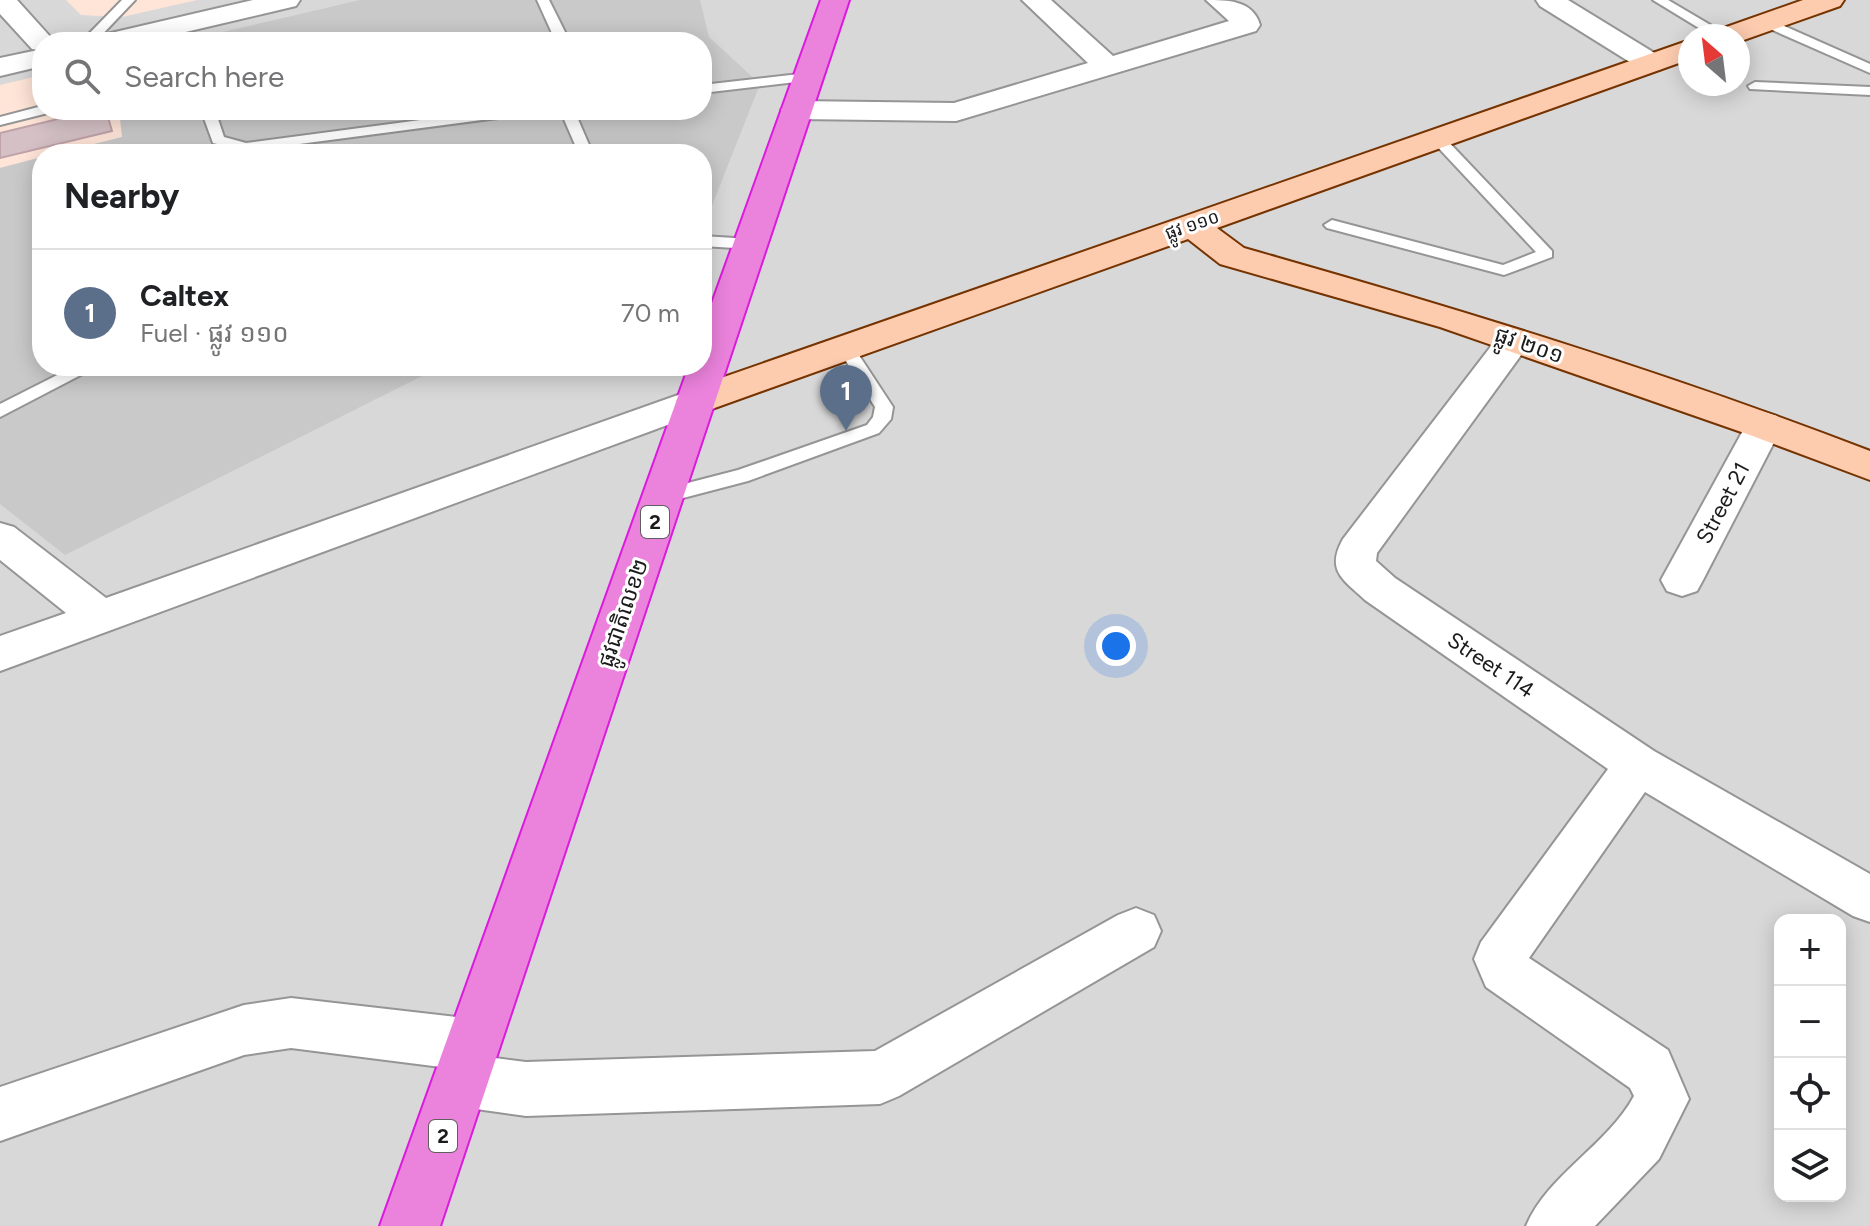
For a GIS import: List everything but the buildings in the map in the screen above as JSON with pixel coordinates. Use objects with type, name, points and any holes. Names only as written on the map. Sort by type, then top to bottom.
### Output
[{"type":"highway","name":"ផ្លូវជាតិលេខ២","points":[[712,353],[835,0]]},
{"type":"highway","name":"ផ្លូវជាតិលេខ២","points":[[410,1226],[704,376]]},
{"type":"street","points":[[2,0],[32,32]]},
{"type":"street","points":[[151,32],[287,0]]},
{"type":"street","points":[[1035,0],[1108,66]]},
{"type":"street","points":[[802,94],[956,112],[1246,25],[1246,21],[1219,0]]},
{"type":"street","points":[[1549,0],[1651,63]]},
{"type":"street","points":[[1750,27],[1830,0]]},
{"type":"street","name":"ផ្លូវ ១១០","points":[[695,401],[1678,53]]},
{"type":"street","points":[[0,67],[32,60]]},
{"type":"street","name":"ផ្លូវ ២០១","points":[[1192,225],[1232,256],[1453,319],[1764,425],[1870,466]]},
{"type":"street","name":"Street 114","points":[[1514,340],[1357,550],[1355,566],[1380,589],[1638,765],[1870,900]]},
{"type":"street","points":[[0,654],[695,401]]},
{"type":"street","name":"Street 21","points":[[1682,580],[1764,425]]},
{"type":"street","points":[[0,538],[100,617]]},
{"type":"street","points":[[1555,1226],[1640,1140],[1662,1099],[1649,1069],[1517,980],[1504,970],[1499,959],[1638,765]]},
{"type":"street","points":[[0,1114],[244,1030],[291,1023],[337,1026],[468,1063],[526,1089],[880,1077],[1136,931]]},
{"type":"lane","points":[[98,32],[129,0]]},
{"type":"lane","points":[[543,0],[558,32]]},
{"type":"lane","points":[[1659,0],[1703,24]]},
{"type":"lane","points":[[1766,22],[1870,69]]},
{"type":"lane","points":[[1755,86],[1870,91]]},
{"type":"lane","points":[[712,90],[802,94]]},
{"type":"lane","points":[[0,121],[32,113]]},
{"type":"lane","points":[[211,120],[218,140],[234,144]]},
{"type":"lane","points":[[269,144],[452,120]]},
{"type":"lane","points":[[571,120],[582,144]]},
{"type":"lane","points":[[1332,225],[1504,270],[1546,254],[1437,138]]},
{"type":"lane","points":[[712,242],[751,244]]},
{"type":"lane","points":[[664,496],[742,476],[873,429],[882,419],[884,407],[845,347]]},
{"type":"lane","points":[[0,411],[69,376]]},
{"type":"shaded area","points":[[0,0],[1870,0],[1870,1226],[0,1226]]},
{"type":"shaded area","points":[[66,0],[197,0],[122,17],[81,15]]},
{"type":"shaded area","points":[[360,0],[700,0],[708,32],[223,32]]},
{"type":"shaded area","points":[[712,40],[760,84],[712,206],[712,144],[94,144],[122,137],[120,120],[712,120]]},
{"type":"shaded area","points":[[32,77],[32,120],[120,120],[123,137],[95,144],[32,144],[32,160],[0,168],[0,85]]},
{"type":"shaded area","points":[[32,160],[32,376],[422,376],[65,555],[0,504],[0,168]]},
{"type":"place","name":"Caltex","points":[[846,431]]}]
